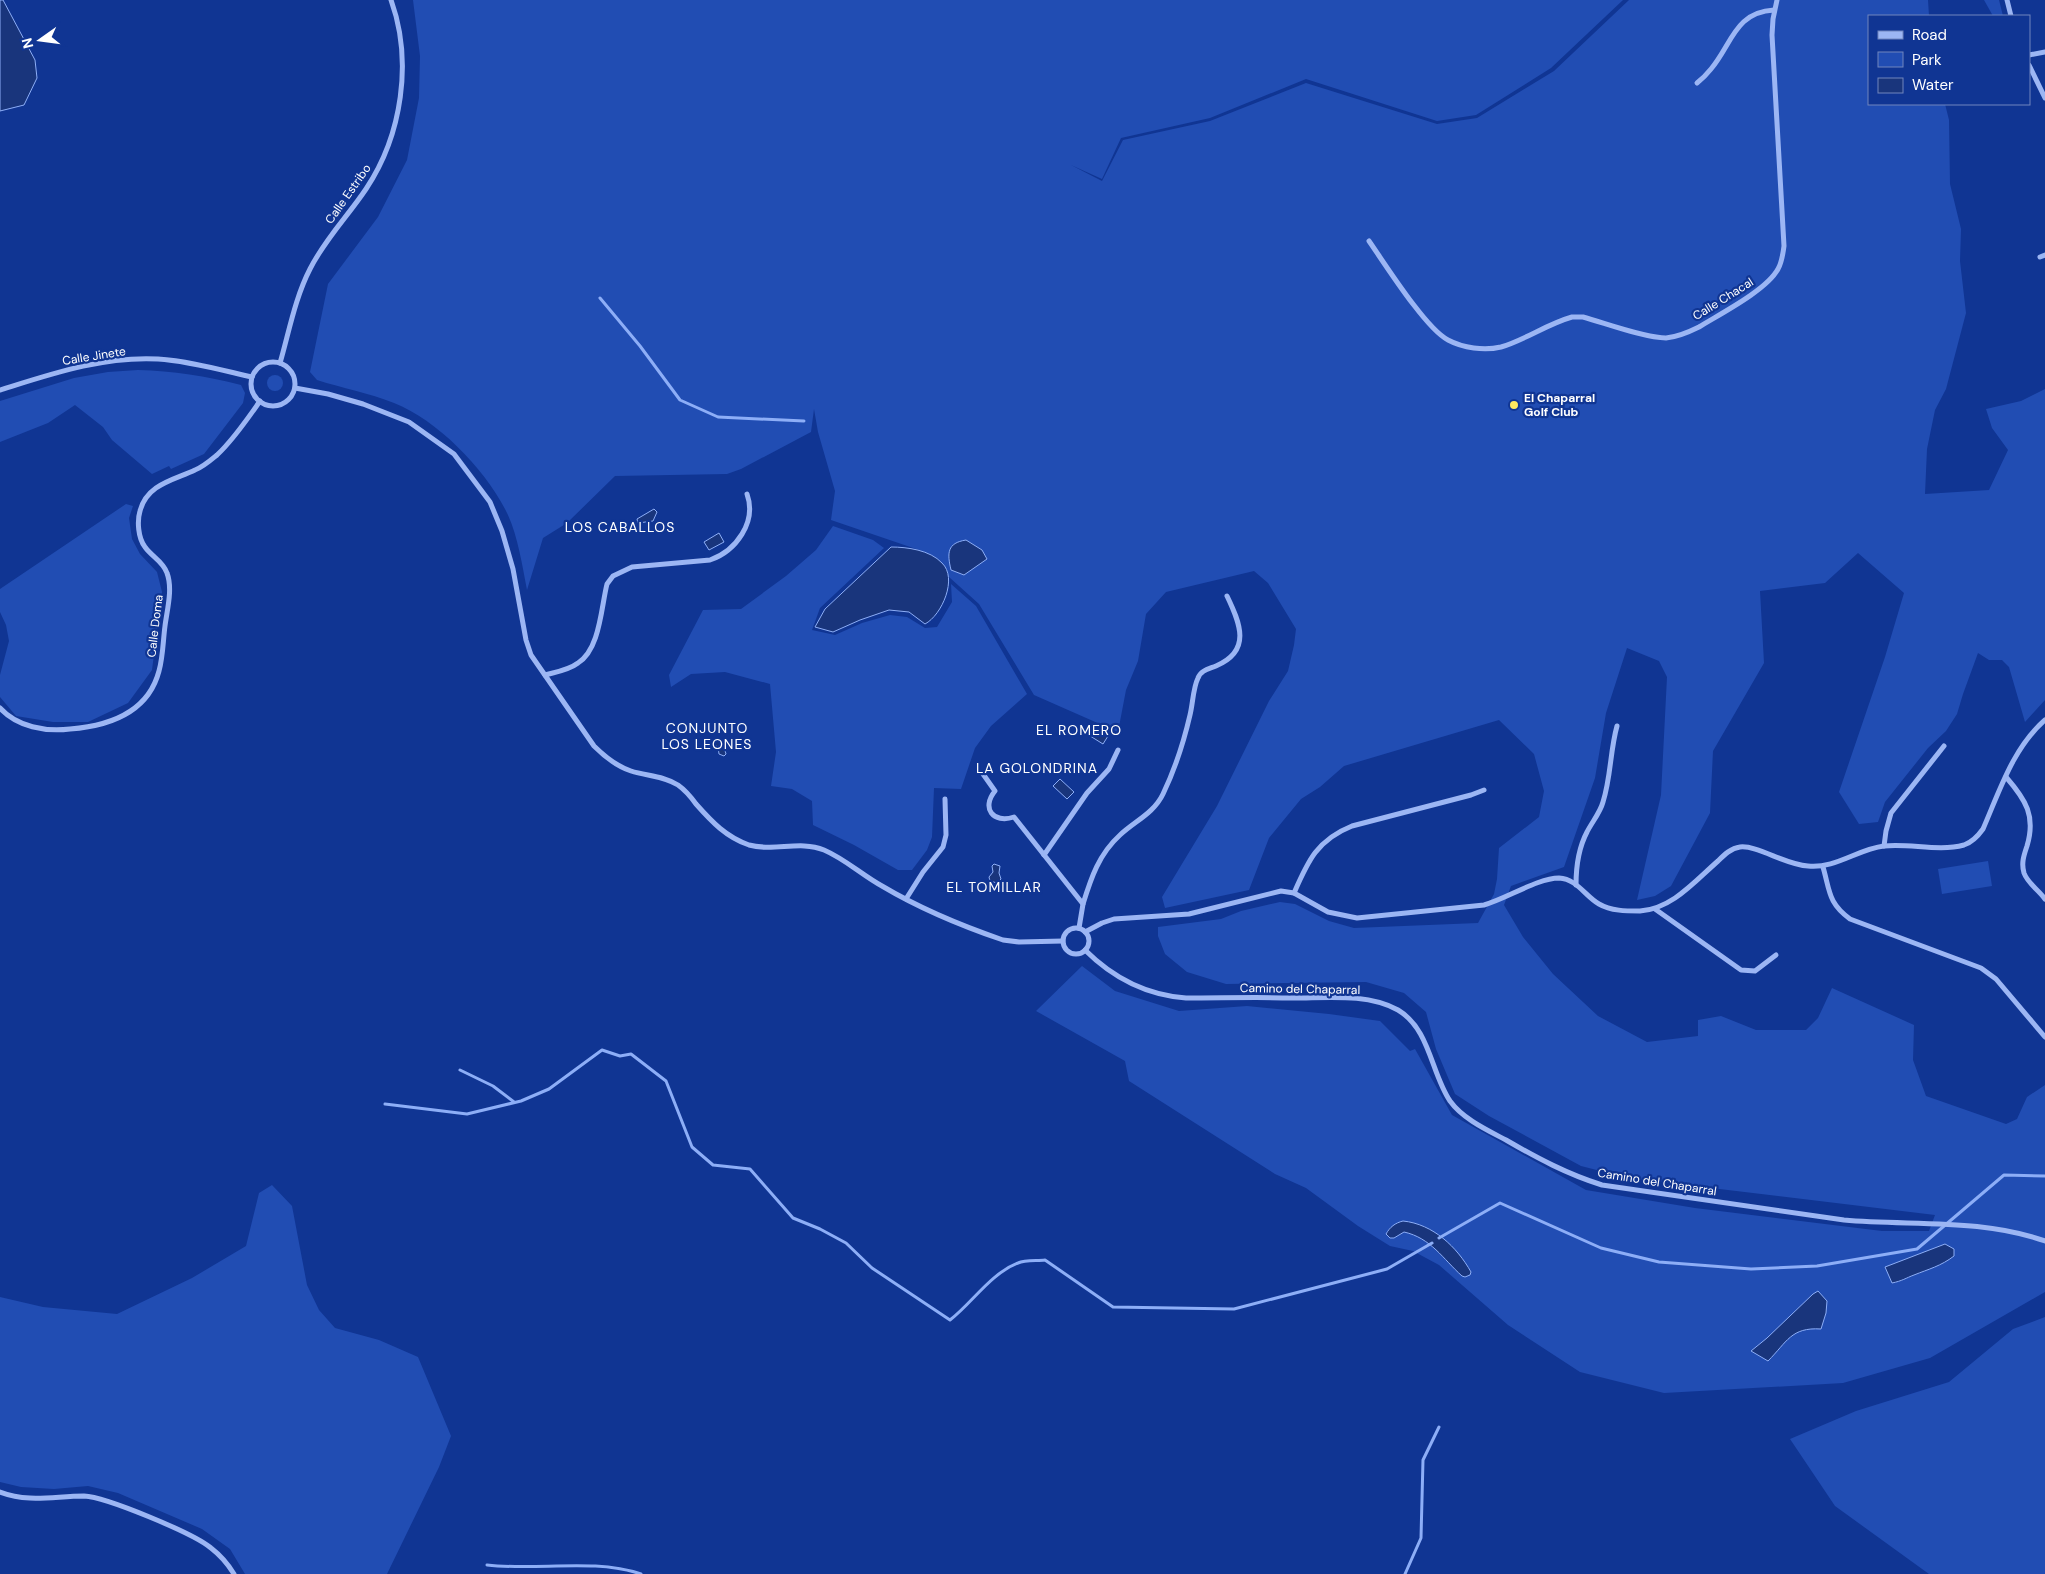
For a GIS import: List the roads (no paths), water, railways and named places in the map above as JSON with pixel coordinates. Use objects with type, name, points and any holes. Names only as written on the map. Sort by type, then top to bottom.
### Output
[{"type":"street","name":"Calle Estribo","points":[[280,363],[296,304],[309,270],[324,244],[371,181],[380,165],[395,125],[402,68],[400,36],[391,0]]},
{"type":"street","name":"Calle Chacal","points":[[1369,241],[1427,322],[1447,340],[1463,346],[1479,348],[1502,346],[1572,317],[1583,317],[1667,338],[1699,327],[1764,285],[1779,269],[1783,258],[1784,246],[1772,35],[1774,10],[1777,0]]},
{"type":"street","points":[[2007,0],[2012,15]]},
{"type":"street","points":[[1697,83],[1711,70],[1736,31],[1747,18],[1760,11],[1774,10]]},
{"type":"street","points":[[2030,55],[2045,52]]},
{"type":"street","points":[[2030,67],[2045,98]]},
{"type":"street","name":"Calle Jinete","points":[[0,390],[72,368],[116,360],[158,359],[208,367],[252,377]]},
{"type":"street","points":[[266,363],[280,363],[285,365],[294,375],[295,388],[288,401],[274,406],[260,401],[252,390],[252,377],[260,366],[266,363]]},
{"type":"street","points":[[295,388],[363,404],[409,422],[454,454],[490,502],[502,531],[513,569],[526,640],[532,655],[594,746],[605,757],[631,771],[667,780],[678,785],[718,828],[751,845],[777,848],[801,845],[813,846],[825,850],[881,886],[906,899],[1003,940],[1019,942],[1063,941]]},
{"type":"street","name":"Calle Doma","points":[[0,708],[11,719],[20,723],[49,730],[65,730],[113,722],[128,713],[144,698],[155,683],[161,664],[169,588],[167,573],[159,559],[144,547],[139,531],[139,512],[146,497],[158,485],[198,469],[218,454],[260,401]]},
{"type":"street","points":[[545,675],[578,664],[594,645],[607,584],[613,576],[632,567],[710,560],[721,556],[732,548],[747,524],[750,501],[747,494]]},
{"type":"street","points":[[1078,928],[1083,904],[1094,870],[1120,835],[1153,809],[1163,795],[1189,720],[1199,674],[1232,657],[1237,648],[1241,636],[1227,596]]},
{"type":"street","points":[[1085,932],[1114,919],[1189,914],[1281,891],[1294,893],[1328,912],[1356,918],[1484,905],[1549,879],[1569,880],[1599,904],[1611,909],[1640,911],[1655,908],[1677,896],[1727,852],[1738,847],[1748,847],[1790,864],[1823,866],[1884,846],[1957,847],[1976,838],[1983,828],[2015,755],[2026,739],[2045,720]]},
{"type":"street","points":[[1576,885],[1576,863],[1580,848],[1587,831],[1603,804],[1617,726]]},
{"type":"street","points":[[1884,846],[1891,813],[1944,746]]},
{"type":"street","points":[[1044,855],[1087,793],[1108,769],[1118,750]]},
{"type":"street","points":[[983,774],[995,790],[989,798],[988,804],[991,813],[999,819],[1014,817],[1083,904]]},
{"type":"street","points":[[2006,777],[2026,804],[2032,821],[2030,836],[2022,861],[2023,872],[2029,883],[2045,899]]},
{"type":"street","points":[[1294,893],[1307,863],[1326,840],[1338,831],[1462,798],[1484,790]]},
{"type":"street","points":[[906,899],[923,872],[944,847],[946,835],[945,799]]},
{"type":"street","points":[[1823,866],[1831,898],[1838,910],[1850,918],[1980,968],[1996,979],[2045,1037]]},
{"type":"street","points":[[1655,908],[1741,970],[1755,972],[1776,955]]},
{"type":"street","points":[[1078,928],[1085,932],[1088,939],[1085,950],[1078,954],[1069,952],[1063,941],[1068,931],[1078,928]]},
{"type":"street","name":"Camino del Chaparral","points":[[1085,950],[1098,962],[1125,981],[1161,995],[1186,998],[1341,998],[1370,1001],[1388,1006],[1404,1015],[1417,1028],[1445,1092],[1460,1112],[1494,1134],[1568,1174],[1602,1186],[1844,1220],[1884,1224],[1946,1224],[1986,1227],[2045,1241]]},
{"type":"street","points":[[0,1492],[28,1498],[47,1499],[85,1496],[102,1500],[195,1537],[223,1559],[234,1574]]},
{"type":"water","points":[[0,0],[3,0],[35,60],[37,78],[24,105],[0,111]]},
{"type":"water","points":[[654,509],[657,512],[653,521],[638,523],[637,519]]},
{"type":"water","points":[[719,533],[724,542],[709,550],[704,542]]},
{"type":"water","points":[[966,540],[982,550],[987,559],[964,575],[951,570],[949,554],[952,546]]},
{"type":"water","points":[[891,547],[925,552],[942,563],[947,570],[948,587],[946,596],[937,613],[925,624],[909,612],[889,610],[833,632],[815,627],[825,609]]},
{"type":"water","points":[[1093,725],[1108,736],[1103,744],[1087,734]]},
{"type":"water","points":[[717,739],[724,747],[726,754],[724,756],[719,754],[718,747],[713,744],[714,740]]},
{"type":"water","points":[[1060,779],[1074,792],[1067,799],[1053,786]]},
{"type":"water","points":[[994,864],[1000,866],[999,873],[1001,879],[997,883],[990,881],[989,877],[993,872],[992,866]]},
{"type":"water","points":[[1403,1221],[1424,1227],[1443,1238],[1459,1254],[1471,1272],[1470,1275],[1462,1276],[1422,1239],[1404,1232],[1394,1238],[1390,1238],[1386,1234],[1389,1229]]},
{"type":"water","points":[[1945,1244],[1954,1249],[1954,1256],[1935,1267],[1892,1283],[1885,1267]]},
{"type":"water","points":[[1818,1291],[1827,1301],[1826,1313],[1821,1329],[1803,1330],[1796,1333],[1768,1361],[1751,1351],[1813,1294]]},
{"type":"waterway","points":[[600,298],[640,346],[680,400],[718,417],[804,421]]},
{"type":"waterway","points":[[385,1104],[467,1114],[521,1101],[549,1089],[602,1050],[620,1056],[631,1054],[666,1081],[692,1147],[713,1165],[750,1169],[793,1218],[820,1229],[846,1243],[872,1268],[950,1320],[990,1281],[1008,1268],[1024,1261],[1045,1260],[1113,1307],[1234,1309],[1387,1269],[1432,1243]]},
{"type":"waterway","points":[[460,1070],[493,1086],[514,1102]]},
{"type":"waterway","points":[[1439,1238],[1500,1203],[1601,1248],[1659,1262],[1751,1269],[1817,1266],[1917,1249],[2004,1175],[2045,1176]]},
{"type":"waterway","points":[[1405,1574],[1421,1538],[1423,1460],[1439,1427]]},
{"type":"waterway","points":[[487,1565],[603,1567],[641,1574]]},
{"type":"place","name":"El Chaparral Golf Club","points":[[1514,405]]},
{"type":"district","name":"LOS CABALLOS","points":[[620,527]]},
{"type":"district","name":"EL ROMERO","points":[[1079,730]]},
{"type":"district","name":"CONJUNTO LOS LEONES","points":[[707,736]]},
{"type":"district","name":"LA GOLONDRINA","points":[[1037,768]]},
{"type":"district","name":"EL TOMILLAR","points":[[994,887]]}]
